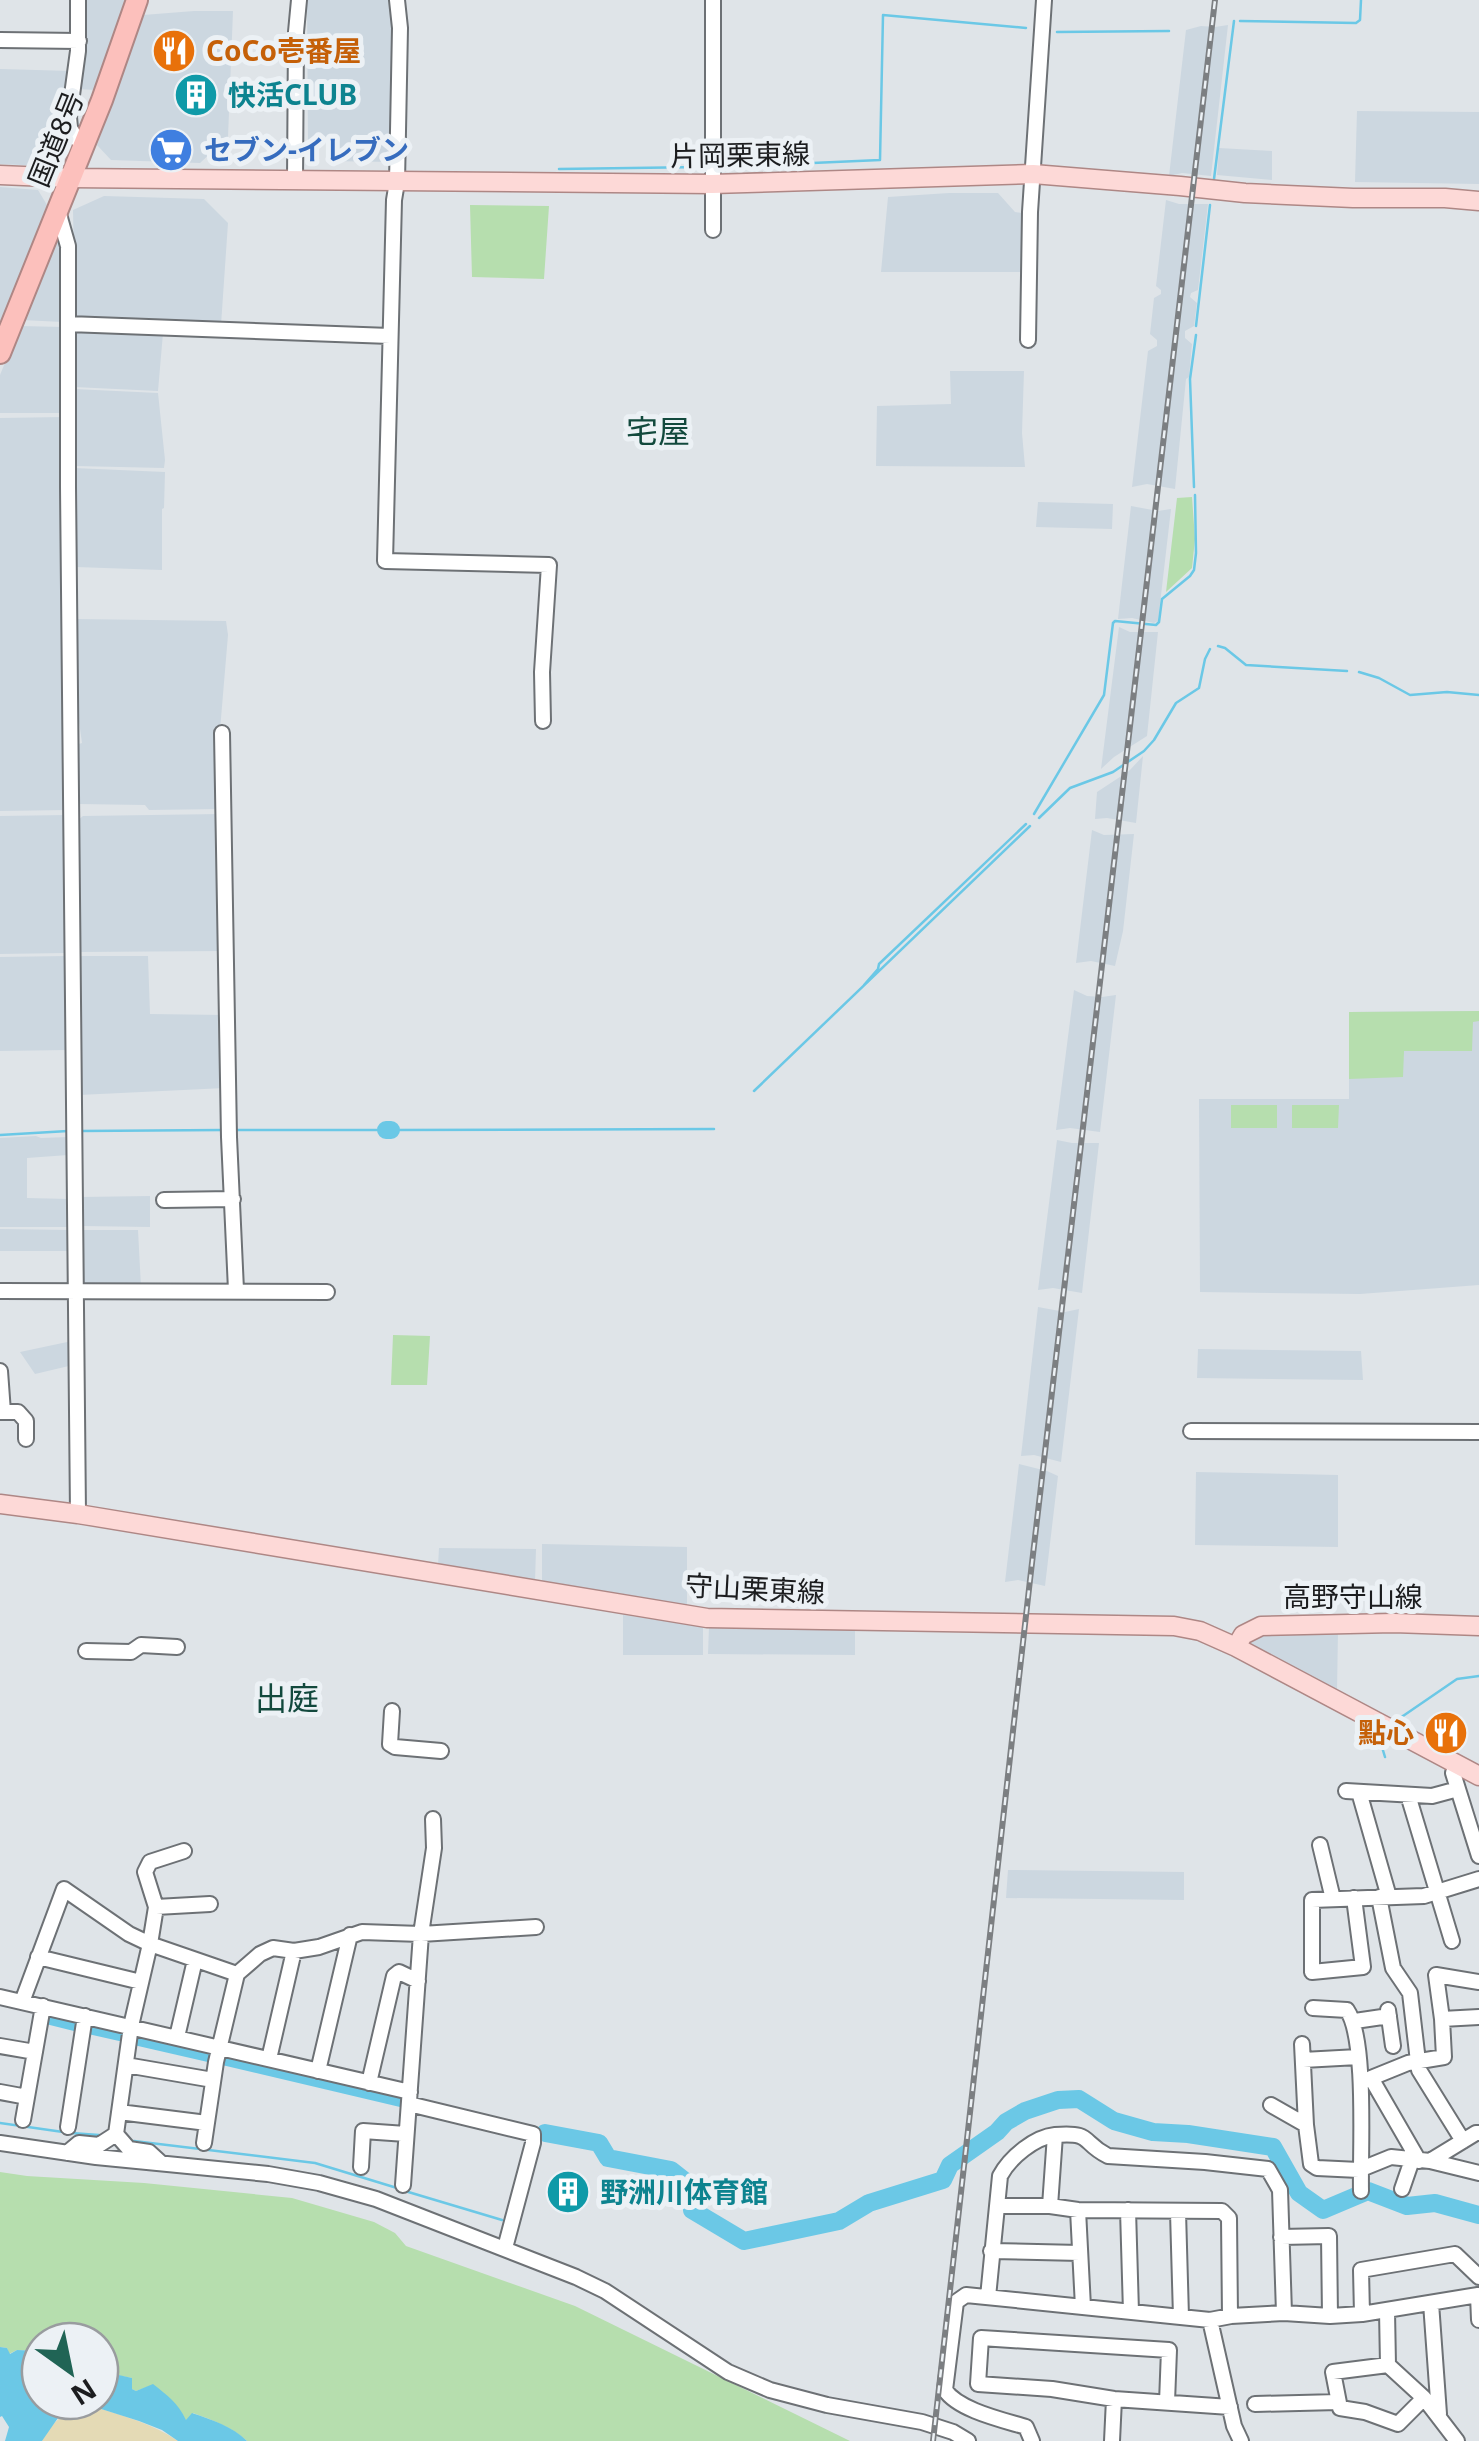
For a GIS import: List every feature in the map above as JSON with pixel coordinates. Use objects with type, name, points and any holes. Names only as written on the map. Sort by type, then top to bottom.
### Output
[{"type":"highway","name":"国道8号","points":[[0,353],[102,100],[137,0]]},
{"type":"main road","name":"片岡栗東線","points":[[0,175],[712,184],[1032,174],[1245,194],[1479,201]]},
{"type":"main road","name":"守山栗東線","points":[[0,1504],[706,1618],[1174,1626],[1200,1631],[1236,1646],[1479,1776]]},
{"type":"main road","name":"高野守山線","points":[[1236,1646],[1242,1635],[1261,1626],[1479,1626]]},
{"type":"street","points":[[78,0],[79,41],[69,117],[70,128],[83,144]]},
{"type":"street","points":[[296,181],[298,0]]},
{"type":"street","points":[[397,0],[397,182],[385,561],[549,566],[542,672],[544,721]]},
{"type":"street","points":[[713,0],[713,230]]},
{"type":"street","points":[[1028,340],[1032,174],[1044,0]]},
{"type":"street","points":[[0,40],[79,41]]},
{"type":"street","points":[[58,209],[68,246],[78,1514]]},
{"type":"street","points":[[68,324],[390,336]]},
{"type":"street","points":[[222,733],[236,1290]]},
{"type":"street","points":[[164,1200],[232,1199]]},
{"type":"street","points":[[0,1291],[327,1292]]},
{"type":"street","points":[[0,1371],[1,1412],[18,1412],[26,1421],[26,1440]]},
{"type":"street","points":[[1191,1431],[1479,1432]]},
{"type":"street","points":[[86,1651],[131,1652],[141,1645],[177,1647]]},
{"type":"street","points":[[392,1711],[390,1744],[441,1751]]},
{"type":"street","points":[[1457,1764],[1454,1774],[1479,1856]]},
{"type":"street","points":[[1458,1789],[1432,1796],[1352,1791],[1384,1897],[1393,1968],[1410,1993],[1419,2070],[1462,2141]]},
{"type":"street","points":[[1408,1795],[1452,1941]]},
{"type":"street","points":[[403,2184],[434,1819]]},
{"type":"street","points":[[1320,1845],[1333,1899]]},
{"type":"street","points":[[162,2164],[149,2152],[129,2150],[116,2134],[131,2026],[156,1907],[145,1872],[150,1862],[184,1851]]},
{"type":"street","points":[[1354,1898],[1363,1967],[1312,1972],[1312,1900],[1354,1898],[1424,1896],[1479,1880]]},
{"type":"street","points":[[22,2002],[64,1890],[128,1934],[237,1974]]},
{"type":"street","points":[[156,1907],[210,1904]]},
{"type":"street","points":[[204,2143],[213,2080],[237,1974],[260,1954],[274,1948],[320,1948],[350,1935],[376,1930],[422,1934],[536,1927]]},
{"type":"street","points":[[318,2071],[350,1935]]},
{"type":"street","points":[[269,2059],[294,1951]]},
{"type":"street","points":[[38,1958],[141,1982]]},
{"type":"street","points":[[177,2037],[195,1960]]},
{"type":"street","points":[[368,2083],[394,1976],[399,1972],[418,1981]]},
{"type":"street","points":[[1420,2161],[1371,2078],[1418,2061],[1444,2058],[1436,1976],[1479,1982]]},
{"type":"street","points":[[0,1997],[368,2083],[533,2134],[534,2143],[505,2248]]},
{"type":"street","points":[[23,2120],[43,2006]]},
{"type":"street","points":[[1313,2008],[1347,2010],[1355,2021],[1361,2192]]},
{"type":"street","points":[[1355,2021],[1389,2013],[1393,2046]]},
{"type":"street","points":[[68,2127],[85,2016]]},
{"type":"street","points":[[1442,2019],[1479,2017]]},
{"type":"street","points":[[1302,2044],[1306,2125],[1312,2164],[1317,2168],[1360,2168],[1391,2158],[1479,2172]]},
{"type":"street","points":[[0,2046],[34,2052]]},
{"type":"street","points":[[1303,2060],[1358,2058]]},
{"type":"street","points":[[126,2066],[213,2080]]},
{"type":"street","points":[[0,2092],[27,2096]]},
{"type":"street","points":[[1272,2105],[1306,2125]]},
{"type":"street","points":[[119,2112],[207,2123]]},
{"type":"street","points":[[361,2167],[363,2131],[406,2134]]},
{"type":"street","points":[[988,2297],[1004,2168],[1041,2136],[1076,2133],[1108,2156],[1268,2169],[1280,2190],[1284,2313]]},
{"type":"street","points":[[1402,2189],[1420,2161],[1479,2133]]},
{"type":"street","points":[[67,2153],[79,2144],[99,2145],[116,2134]]},
{"type":"street","points":[[1050,2206],[1056,2135]]},
{"type":"street","points":[[0,2143],[268,2174],[319,2182],[376,2199],[601,2289],[728,2372],[770,2390],[922,2422],[968,2441]]},
{"type":"street","points":[[997,2206],[1222,2211],[1229,2218],[1230,2316]]},
{"type":"street","points":[[1078,2210],[1082,2307]]},
{"type":"street","points":[[1128,2210],[1131,2312]]},
{"type":"street","points":[[1178,2212],[1181,2317]]},
{"type":"street","points":[[1281,2237],[1329,2236],[1330,2316]]},
{"type":"street","points":[[992,2251],[1080,2253]]},
{"type":"street","points":[[1362,2314],[1361,2270],[1456,2254],[1479,2277]]},
{"type":"street","points":[[1032,2441],[1026,2428],[951,2399],[945,2390],[956,2302],[966,2295],[1210,2320],[1284,2313],[1362,2314],[1478,2296],[1479,2320]]},
{"type":"street","points":[[1432,2303],[1439,2415]]},
{"type":"street","points":[[1387,2311],[1388,2365],[1424,2398],[1458,2441]]},
{"type":"street","points":[[1210,2320],[1240,2441]]},
{"type":"street","points":[[1167,2402],[1170,2350],[981,2338],[978,2384],[1052,2389],[1114,2398],[1230,2407]]},
{"type":"street","points":[[1388,2365],[1333,2372],[1340,2408],[1398,2424],[1424,2398]]},
{"type":"street","points":[[1112,2441],[1114,2398]]},
{"type":"street","points":[[1255,2404],[1338,2402]]},
{"type":"shaded area","points":[[82,0],[127,0],[95,90],[77,89]]},
{"type":"shaded area","points":[[307,0],[393,0],[393,162],[327,161],[326,143],[308,143]]},
{"type":"shaded area","points":[[233,11],[228,137],[200,163],[111,160],[97,145],[143,15]]},
{"type":"shaded area","points":[[1228,25],[1211,176],[1169,176],[1186,30]]},
{"type":"shaded area","points":[[0,69],[72,71],[64,152],[43,166],[0,164]]},
{"type":"shaded area","points":[[1357,111],[1479,112],[1479,184],[1355,182]]},
{"type":"shaded area","points":[[719,142],[798,143],[797,161],[719,165]]},
{"type":"shaded area","points":[[1219,148],[1272,151],[1272,180],[1217,175]]},
{"type":"shaded area","points":[[0,187],[38,190],[47,205],[2,320],[0,320]]},
{"type":"shaded area","points":[[998,193],[1015,212],[1023,213],[1024,272],[881,272],[888,197]]},
{"type":"shaded area","points":[[104,196],[204,199],[228,223],[221,325],[75,319],[73,210]]},
{"type":"shaded area","points":[[1166,200],[1208,204],[1198,290],[1190,297],[1197,303],[1194,326],[1185,331],[1185,338],[1192,344],[1175,489],[1147,484],[1132,487],[1148,351],[1157,346],[1157,340],[1150,334],[1154,298],[1161,294],[1156,286]]},
{"type":"shaded area","points":[[55,236],[63,240],[63,322],[22,320]]},
{"type":"shaded area","points":[[20,326],[63,327],[64,413],[0,413],[0,375]]},
{"type":"shaded area","points":[[75,328],[163,333],[158,391],[74,387]]},
{"type":"shaded area","points":[[950,371],[1024,371],[1025,467],[876,466],[877,406],[951,404]]},
{"type":"shaded area","points":[[74,389],[158,393],[164,468],[75,466]]},
{"type":"shaded area","points":[[64,417],[66,810],[0,811],[0,418]]},
{"type":"shaded area","points":[[74,468],[165,472],[162,570],[76,567]]},
{"type":"shaded area","points":[[1038,502],[1113,504],[1112,529],[1036,527]]},
{"type":"shaded area","points":[[1131,506],[1171,509],[1158,621],[1154,623],[1118,619]]},
{"type":"shaded area","points":[[75,619],[226,621],[219,742],[220,809],[149,810],[145,805],[78,804],[82,743],[76,700]]},
{"type":"shaded area","points":[[1119,627],[1130,632],[1158,632],[1147,736],[1101,769]]},
{"type":"shaded area","points":[[1143,756],[1136,823],[1095,819],[1097,792],[1129,771]]},
{"type":"shaded area","points":[[220,814],[223,951],[79,952],[78,820],[83,816]]},
{"type":"shaded area","points":[[66,815],[65,953],[0,954],[0,816]]},
{"type":"shaded area","points":[[1092,830],[1104,835],[1134,834],[1115,966],[1091,961],[1076,963]]},
{"type":"shaded area","points":[[66,956],[67,1050],[0,1051],[0,957]]},
{"type":"shaded area","points":[[79,956],[148,956],[150,1014],[224,1015],[225,1088],[79,1095]]},
{"type":"shaded area","points":[[1074,990],[1087,996],[1116,995],[1100,1132],[1056,1130]]},
{"type":"shaded area","points":[[1479,1011],[1479,1285],[1360,1294],[1200,1292],[1199,1099],[1349,1099],[1349,1012]]},
{"type":"shaded area","points":[[68,1137],[68,1155],[27,1158],[27,1198],[69,1199],[70,1227],[0,1227],[0,1138]]},
{"type":"shaded area","points":[[1057,1140],[1099,1143],[1082,1293],[1053,1288],[1038,1290]]},
{"type":"shaded area","points":[[150,1196],[150,1227],[82,1226],[81,1197]]},
{"type":"shaded area","points":[[0,1229],[70,1230],[70,1251],[0,1251]]},
{"type":"shaded area","points":[[82,1230],[138,1230],[141,1287],[83,1287]]},
{"type":"shaded area","points":[[1038,1307],[1065,1312],[1079,1309],[1061,1462],[1021,1456]]},
{"type":"shaded area","points":[[72,1341],[73,1365],[35,1374],[20,1352]]},
{"type":"shaded area","points":[[1198,1349],[1361,1351],[1363,1380],[1197,1378]]},
{"type":"shaded area","points":[[1019,1464],[1058,1476],[1045,1586],[1018,1580],[1005,1582]]},
{"type":"shaded area","points":[[1196,1472],[1338,1475],[1338,1547],[1195,1545]]},
{"type":"shaded area","points":[[542,1544],[687,1547],[687,1606],[542,1583]]},
{"type":"shaded area","points":[[439,1548],[536,1549],[535,1582],[438,1566]]},
{"type":"shaded area","points":[[623,1615],[703,1626],[703,1655],[623,1655]]},
{"type":"shaded area","points":[[709,1627],[855,1630],[855,1655],[708,1654]]},
{"type":"shaded area","points":[[1338,1631],[1337,1691],[1249,1641],[1257,1633]]},
{"type":"shaded area","points":[[1008,1870],[1184,1872],[1184,1900],[1006,1898]]},
{"type":"green space","points":[[470,205],[549,206],[544,279],[472,277]]},
{"type":"green space","points":[[1192,497],[1192,568],[1166,592],[1177,498]]},
{"type":"green space","points":[[1479,1011],[1479,1021],[1473,1022],[1472,1051],[1404,1051],[1403,1077],[1349,1079],[1349,1012]]},
{"type":"green space","points":[[1231,1105],[1277,1105],[1277,1128],[1231,1128]]},
{"type":"green space","points":[[1292,1105],[1339,1105],[1338,1128],[1292,1128]]},
{"type":"green space","points":[[393,1335],[430,1336],[427,1385],[391,1385]]},
{"type":"green space","points":[[0,2172],[292,2198],[374,2222],[395,2233],[406,2246],[575,2306],[850,2441],[247,2441],[193,2413],[186,2421],[176,2405],[153,2385],[132,2389],[132,2378],[120,2376],[120,2321],[20,2321],[20,2350],[9,2354],[7,2348],[0,2347]]},
{"type":"sand","points":[[120,2415],[178,2441],[42,2441],[57,2421],[120,2421]]},
{"type":"water","points":[[0,2347],[7,2348],[10,2354],[20,2350],[20,2421],[56,2421],[42,2441],[5,2441],[9,2427],[0,2417]]},
{"type":"water","points":[[120,2375],[132,2378],[132,2389],[136,2391],[153,2384],[176,2404],[186,2420],[192,2413],[228,2427],[247,2441],[178,2441],[120,2415]]},
{"type":"waterway","points":[[1240,21],[1356,23],[1360,20],[1361,0]]},
{"type":"waterway","points":[[721,167],[880,160],[883,15],[1026,28]]},
{"type":"waterway","points":[[1214,179],[1234,21]]},
{"type":"waterway","points":[[1057,32],[1169,31]]},
{"type":"waterway","points":[[559,169],[703,167]]},
{"type":"waterway","points":[[1196,326],[1210,205]]},
{"type":"waterway","points":[[1194,487],[1190,379],[1196,335]]},
{"type":"waterway","points":[[1034,814],[1104,695],[1113,623],[1156,625],[1162,599],[1194,570],[1195,495]]},
{"type":"waterway","points":[[1218,646],[1246,665],[1347,671]]},
{"type":"waterway","points":[[1039,818],[1070,788],[1113,772],[1144,751],[1176,703],[1199,688],[1210,649]]},
{"type":"waterway","points":[[1359,672],[1410,695],[1479,695]]},
{"type":"waterway","points":[[864,985],[879,964],[1026,824]]},
{"type":"waterway","points":[[754,1091],[1030,826]]},
{"type":"waterway","points":[[391,1130],[714,1129]]},
{"type":"waterway","points":[[81,1131],[223,1130]]},
{"type":"waterway","points":[[236,1130],[386,1130]]},
{"type":"waterway","points":[[386,1130],[391,1130]]},
{"type":"waterway","points":[[0,1135],[68,1131]]},
{"type":"waterway","points":[[1393,1720],[1457,1679],[1479,1676]]},
{"type":"waterway","points":[[1378,1734],[1385,1757]]},
{"type":"waterway","points":[[47,2015],[79,2023]]},
{"type":"waterway","points":[[89,2025],[120,2032]]},
{"type":"waterway","points":[[139,2037],[213,2054]]},
{"type":"waterway","points":[[223,2056],[401,2098]]},
{"type":"waterway","points":[[545,2133],[599,2143],[608,2158],[671,2170],[690,2185],[692,2210],[744,2241],[839,2221],[869,2203],[943,2180],[950,2165],[1006,2122],[1058,2100],[1079,2099],[1114,2121],[1153,2132],[1273,2147],[1299,2193],[1323,2210],[1368,2191],[1407,2206],[1435,2203],[1479,2215]]},
{"type":"waterway","points":[[0,2123],[63,2132]]},
{"type":"waterway","points":[[71,2133],[99,2135]]},
{"type":"waterway","points":[[134,2141],[315,2163],[397,2188]]},
{"type":"waterway","points":[[405,2191],[502,2220]]},
{"type":"railway","points":[[933,2441],[1215,0]]},
{"type":"place","name":"CoCo壱番屋","points":[[174,51]]},
{"type":"place","name":"快活CLUB","points":[[196,95]]},
{"type":"place","name":"セブン-イレブン","points":[[171,150]]},
{"type":"place","name":"點心","points":[[1446,1733]]},
{"type":"place","name":"野洲川体育館","points":[[568,2192]]},
{"type":"district","name":"宅屋","points":[[658,432]]},
{"type":"district","name":"出庭","points":[[287,1699]]}]
